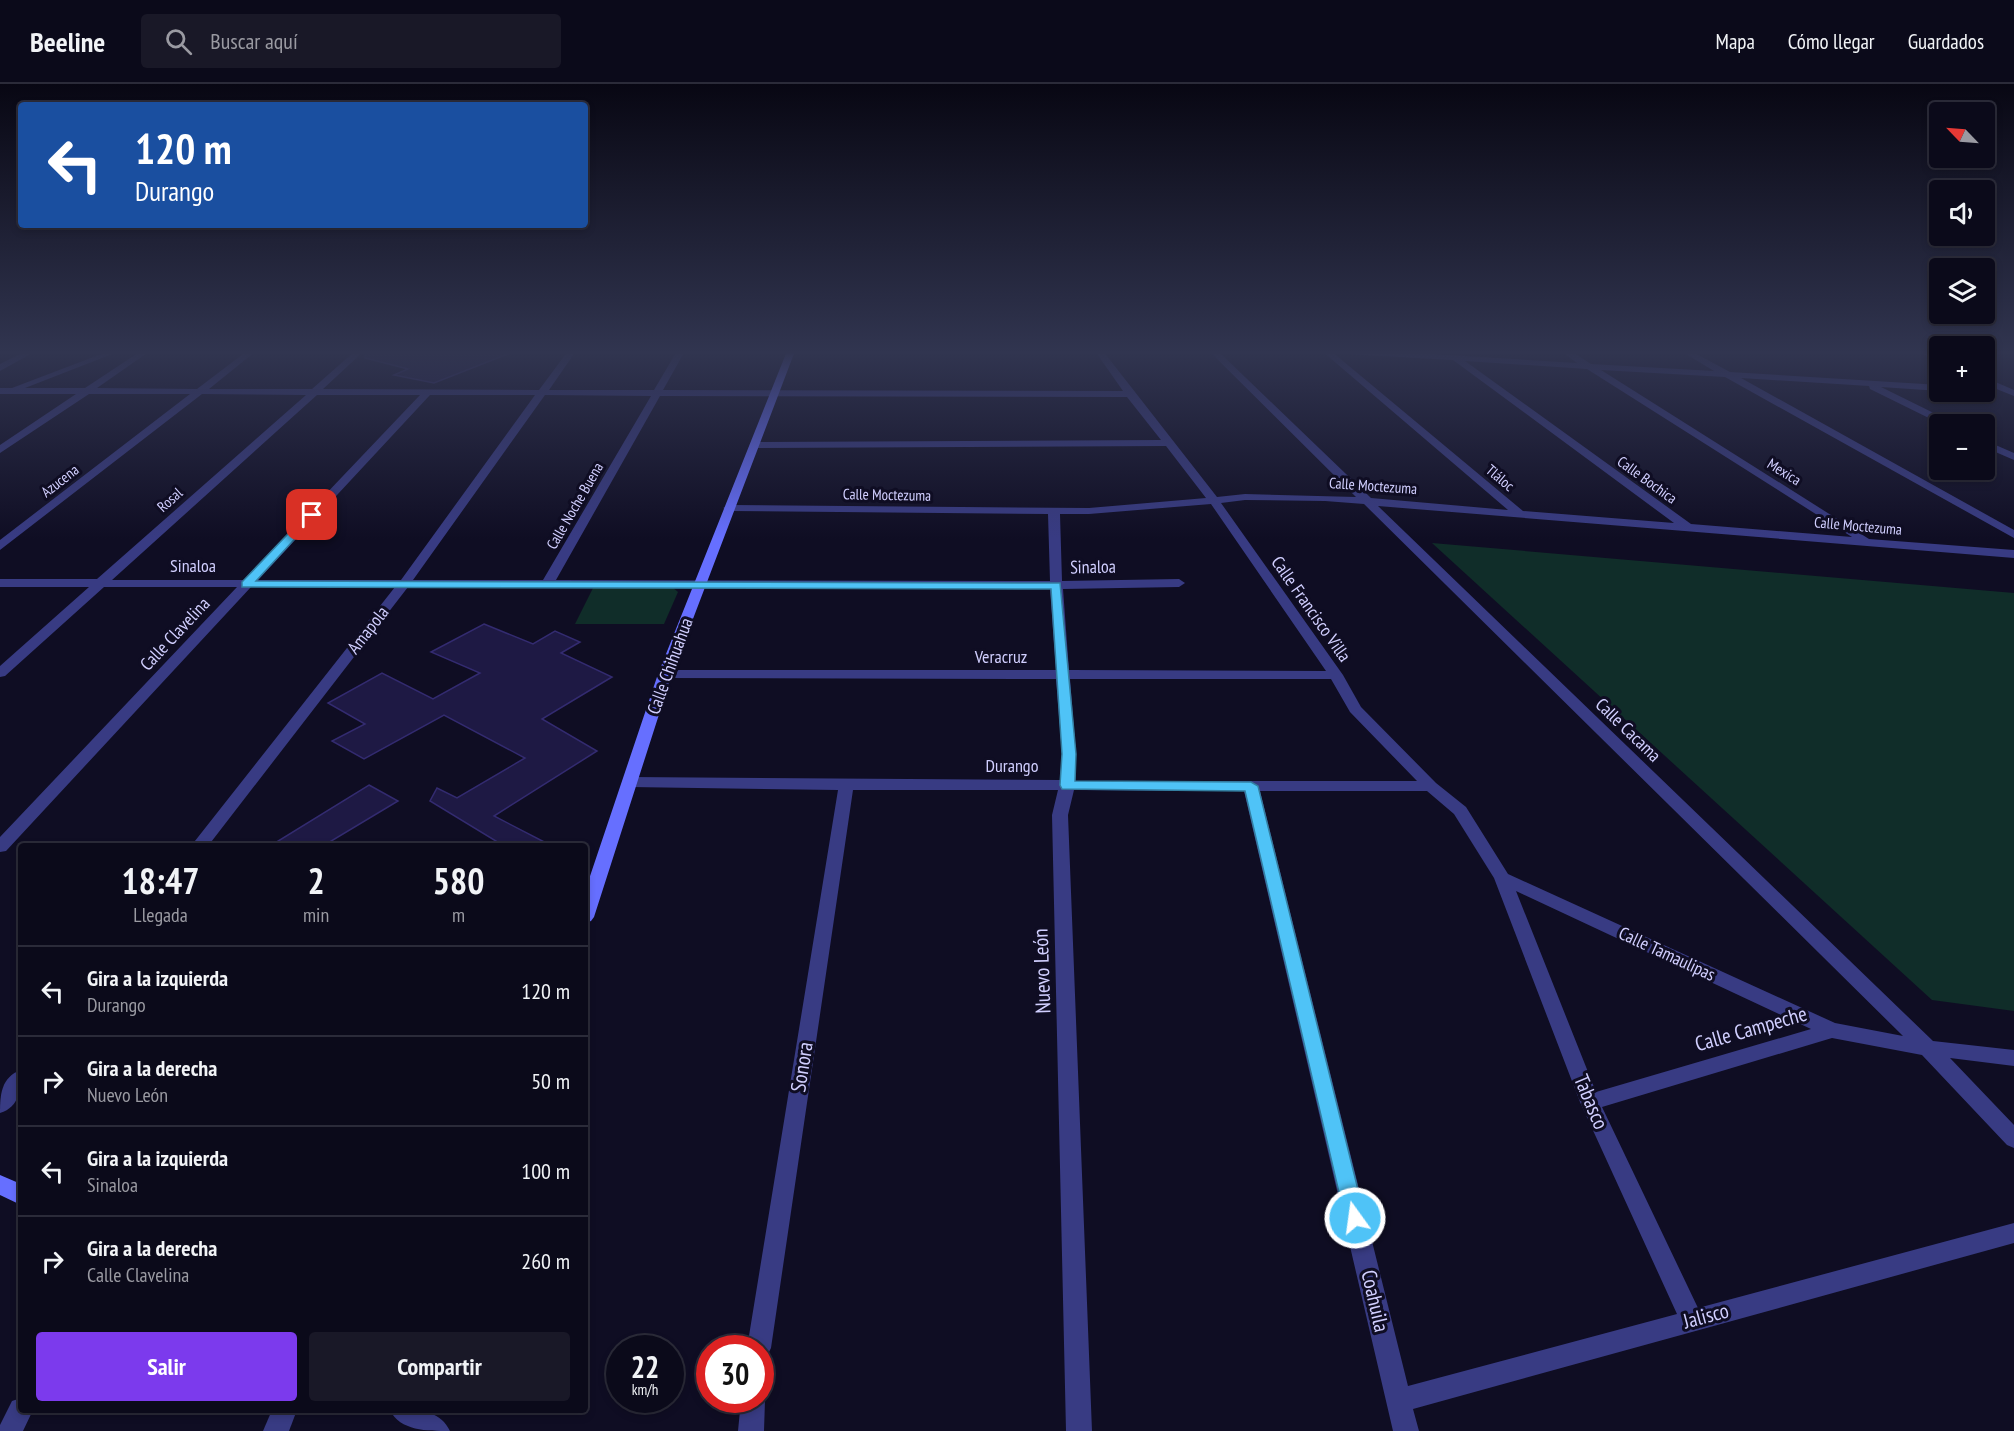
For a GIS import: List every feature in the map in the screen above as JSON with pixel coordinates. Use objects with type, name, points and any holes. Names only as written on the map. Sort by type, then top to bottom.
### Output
[{"type":"street","points":[[0,450],[55,414]]},
{"type":"street","name":"Azucena","points":[[0,546],[169,414]]},
{"type":"street","name":"Rosal","points":[[0,673],[288,414]]},
{"type":"street","name":"Calle Clavelina","points":[[0,848],[407,414]]},
{"type":"street","name":"Amapola","points":[[201,843],[404,584],[525,414]]},
{"type":"street","name":"Calle Noche Buena","points":[[548,583],[646,414]]},
{"type":"street","name":"Calle Chihuahua","points":[[588,908],[665,674],[766,414]]},
{"type":"street","name":"Calle Francisco Villa","points":[[1145,414],[1214,501],[1336,675],[1355,709],[1431,786],[1460,811],[1502,878]]},
{"type":"street","name":"Calle Cacama","points":[[1277,414],[1928,1048],[2014,1139]]},
{"type":"street","name":"Tláloc","points":[[1401,414],[1518,512]]},
{"type":"street","name":"Calle Bochica","points":[[1531,414],[1687,527]]},
{"type":"street","name":"Mexica","points":[[1664,414],[1866,542]]},
{"type":"street","points":[[1797,414],[2014,535]]},
{"type":"street","points":[[755,445],[1167,443]]},
{"type":"street","points":[[1995,448],[2014,457]]},
{"type":"street","name":"Calle Moctezuma","points":[[729,508],[1054,512],[1144,508],[1253,497],[1364,500],[2014,554]]},
{"type":"street","name":"Nuevo León","points":[[1054,512],[1056,585],[1065,675],[1069,754],[1067,785],[1060,815],[1079,1431]]},
{"type":"street","name":"Sinaloa","points":[[0,583],[1056,585],[1179,583]]},
{"type":"street","name":"Veracruz","points":[[665,674],[1336,675]]},
{"type":"street","name":"Durango","points":[[630,782],[846,785],[1431,786]]},
{"type":"street","name":"Sonora","points":[[761,1335],[846,785]]},
{"type":"street","name":"Coahuila","points":[[1251,786],[1406,1431]]},
{"type":"street","name":"Calle Tamaulipas","points":[[1502,878],[1833,1030]]},
{"type":"street","name":"Tabasco","points":[[1502,878],[1590,1102],[1692,1320]]},
{"type":"street","name":"Calle Campeche","points":[[1590,1102],[1833,1030],[1928,1048],[2014,1058]]},
{"type":"street","points":[[0,1105],[18,1082]]},
{"type":"street","points":[[0,1184],[18,1193]]},
{"type":"street","name":"Jalisco","points":[[1399,1401],[2014,1233]]},
{"type":"street","points":[[10,1431],[19,1413]]},
{"type":"street","points":[[276,1431],[284,1413]]},
{"type":"street","points":[[407,1413],[437,1431]]},
{"type":"street","points":[[750,1431],[752,1413]]},
{"type":"green space","points":[[1432,543],[2014,593],[2014,1011],[1932,1000]]},
{"type":"green space","points":[[594,586],[672,587],[678,592],[664,624],[575,624]]},
{"type":"building","points":[[484,624],[533,644],[555,631],[580,642],[561,653],[612,677],[542,719],[597,751],[494,816],[546,843],[499,843],[430,801],[437,788],[457,798],[525,758],[444,715],[364,759],[332,741],[365,724],[328,703],[382,673],[433,699],[480,673],[431,652]]},
{"type":"building","points":[[369,785],[398,801],[328,843],[275,843]]},
{"type":"route","points":[[312,515],[246,584],[1056,585],[1065,675],[1069,754],[1067,785],[1251,786],[1355,1218]]}]
